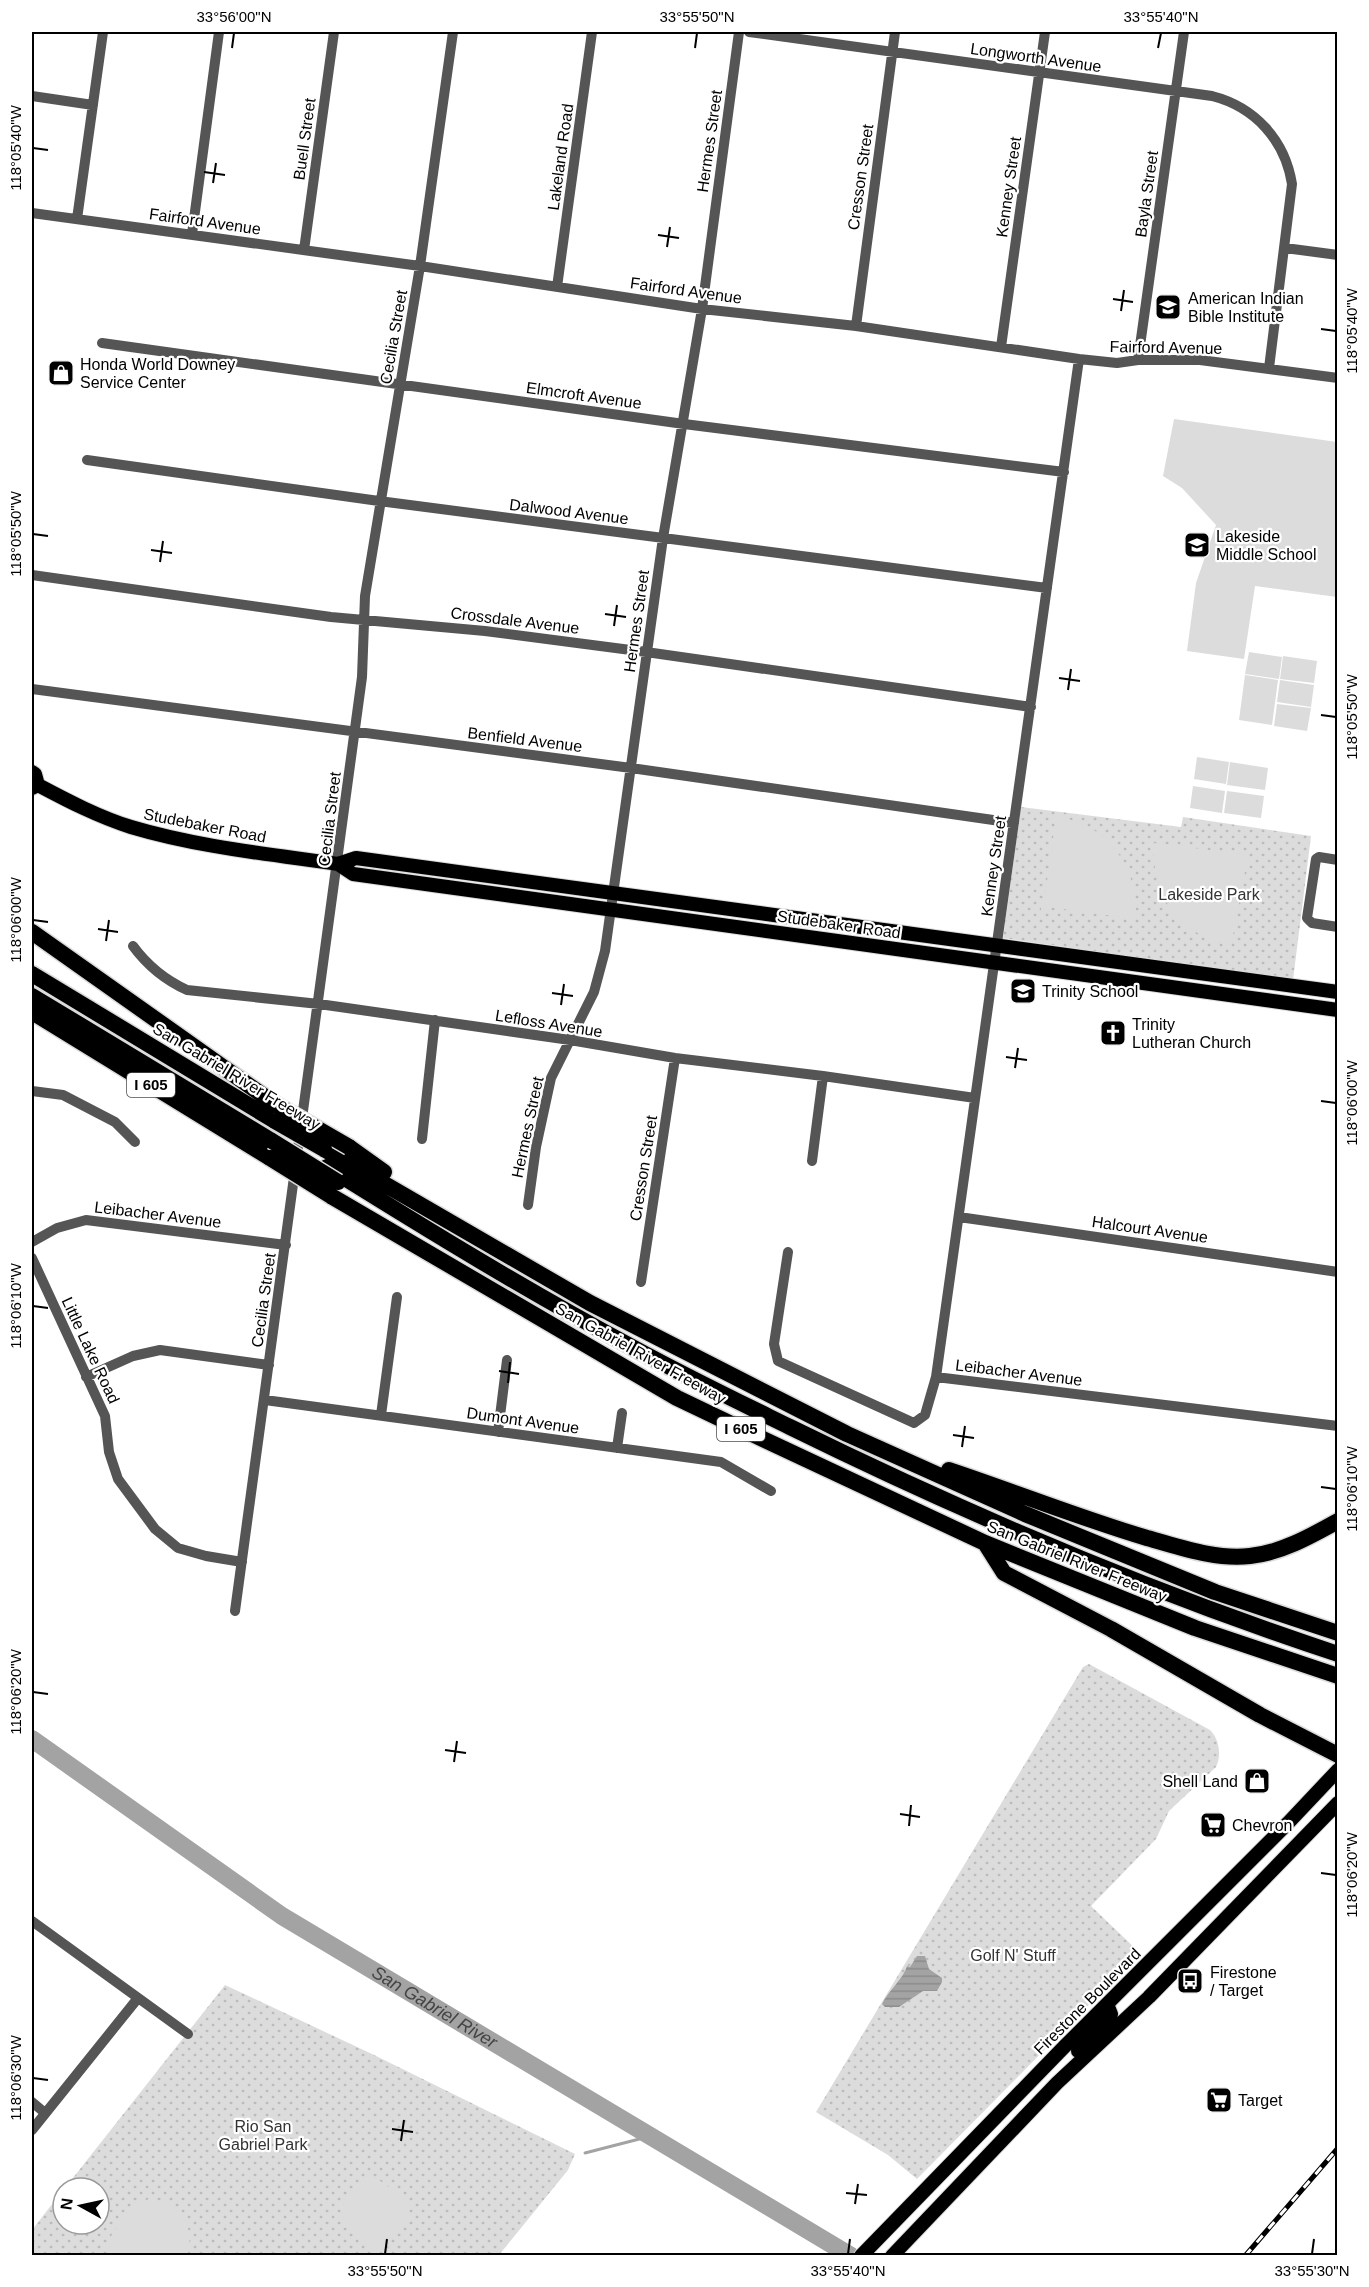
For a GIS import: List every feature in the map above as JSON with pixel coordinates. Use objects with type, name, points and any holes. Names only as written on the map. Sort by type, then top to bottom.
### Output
[{"type":"highway","points":[[32,932],[275,1126],[334,1189],[609,1343],[855,1468],[1023,1542],[1110,1578],[1338,1660]]},
{"type":"highway","name":"San Gabriel River Freeway","points":[[32,974],[323,1156],[471,1232],[591,1303],[847,1434],[1025,1514],[1215,1592],[1338,1633]]},
{"type":"highway","points":[[32,996],[275,1126],[349,1147],[471,1232]]},
{"type":"highway","name":"San Gabriel River Freeway","points":[[32,1012],[270,1158],[334,1189],[677,1398],[985,1543],[1195,1628],[1338,1676]]},
{"type":"highway","points":[[323,1156],[490,1266],[633,1348],[844,1454],[1069,1554],[1214,1610],[1338,1654]]},
{"type":"highway","points":[[847,1434],[1099,1523],[1174,1546],[1222,1557],[1250,1556],[1275,1551],[1338,1521]]},
{"type":"highway","points":[[985,1543],[1004,1573],[1122,1635],[1260,1715],[1338,1755]]},
{"type":"main road","name":"Studebaker Road","points":[[32,772],[35,774],[35,786],[129,826],[204,844],[338,864],[353,874],[1338,1010]]},
{"type":"main road","name":"Studebaker Road","points":[[338,864],[356,858],[1338,992]]},
{"type":"main road","name":"Firestone Boulevard","points":[[861,2256],[1107,2004],[1288,1824],[1338,1770]]},
{"type":"main road","points":[[892,2256],[1057,2083],[1149,1997],[1338,1803]]},
{"type":"main road","points":[[1057,2083],[1064,2065],[1109,2020],[1107,2004]]},
{"type":"street","points":[[77,219],[103,32]]},
{"type":"street","points":[[192,234],[219,32]]},
{"type":"street","name":"Buell Street","points":[[304,250],[334,32]]},
{"type":"street","name":"Cecilia Street","points":[[235,1611],[355,732],[362,677],[365,596],[379,501],[420,266],[453,32]]},
{"type":"street","name":"Lakeland Road","points":[[557,287],[592,32]]},
{"type":"street","name":"Hermes Street","points":[[528,1205],[536,1147],[551,1078],[594,992],[605,951],[663,538],[702,309],[739,32]]},
{"type":"street","name":"Longworth Avenue","points":[[749,32],[1231,101],[1256,118],[1285,155],[1292,184],[1269,368]]},
{"type":"street","name":"Cresson Street","points":[[856,326],[895,32]]},
{"type":"street","name":"Kenney Street","points":[[1000,347],[1045,32]]},
{"type":"street","name":"Bayla Street","points":[[1138,360],[1184,32]]},
{"type":"street","points":[[32,96],[93,105]]},
{"type":"street","name":"Fairford Avenue","points":[[32,213],[420,266],[702,309],[856,326],[1079,359],[1117,363],[1138,360],[1200,360],[1338,378]]},
{"type":"street","points":[[1285,248],[1338,255]]},
{"type":"street","name":"Elmcroft Avenue","points":[[102,343],[684,424],[1064,472]]},
{"type":"street","name":"Kenney Street","points":[[936,1377],[1079,359]]},
{"type":"street","name":"Dalwood Avenue","points":[[87,460],[379,501],[1047,588]]},
{"type":"street","name":"Crossdale Avenue","points":[[32,575],[331,617],[485,631],[646,652],[1031,707]]},
{"type":"street","name":"Benfield Avenue","points":[[32,688],[631,768],[1014,823]]},
{"type":"street","points":[[1338,860],[1319,857],[1316,859],[1307,918],[1312,923],[1338,927]]},
{"type":"street","name":"Lefloss Avenue","points":[[133,946],[145,962],[173,983],[187,990],[319,1004],[570,1040],[675,1058],[975,1098]]},
{"type":"street","points":[[422,1139],[435,1020]]},
{"type":"street","name":"Cresson Street","points":[[641,1282],[675,1058]]},
{"type":"street","points":[[812,1161],[823,1076]]},
{"type":"street","points":[[32,1090],[63,1095],[115,1122],[135,1142]]},
{"type":"street","name":"Halcourt Avenue","points":[[959,1217],[1336,1272]]},
{"type":"street","name":"Leibacher Avenue","points":[[32,1242],[57,1228],[86,1220],[286,1245]]},
{"type":"street","name":"Leibacher Avenue","points":[[788,1252],[774,1344],[778,1361],[914,1423],[925,1415],[936,1377],[1338,1426]]},
{"type":"street","name":"Little Lake Road","points":[[32,1258],[105,1416],[109,1452],[118,1479],[155,1529],[178,1548],[206,1557],[242,1562]]},
{"type":"street","points":[[381,1415],[397,1297]]},
{"type":"street","points":[[86,1377],[133,1356],[160,1350],[269,1365]]},
{"type":"street","points":[[498,1432],[507,1360]]},
{"type":"street","name":"Dumont Avenue","points":[[265,1400],[721,1462],[771,1491]]},
{"type":"street","points":[[617,1448],[622,1413]]},
{"type":"street","points":[[32,1921],[188,2034]]},
{"type":"street","points":[[32,2130],[138,1998]]},
{"type":"street","points":[[32,2102],[45,2113]]},
{"type":"green space","points":[[1174,419],[1337,442],[1337,597],[1255,586],[1244,659],[1187,651],[1196,583],[1216,525],[1182,488],[1163,476]]},
{"type":"green space","points":[[1249,652],[1282,657],[1279,679],[1245,674]]},
{"type":"green space","points":[[1283,656],[1317,661],[1314,683],[1280,679]]},
{"type":"green space","points":[[1245,675],[1278,680],[1272,725],[1239,720]]},
{"type":"green space","points":[[1280,680],[1314,685],[1311,707],[1277,702]]},
{"type":"green space","points":[[1277,704],[1311,708],[1307,731],[1274,726]]},
{"type":"green space","points":[[1197,757],[1229,762],[1226,784],[1194,779]]},
{"type":"green space","points":[[1230,762],[1268,768],[1265,790],[1227,785]]},
{"type":"green space","points":[[1193,786],[1225,791],[1222,813],[1190,808]]},
{"type":"green space","points":[[1227,791],[1264,796],[1261,818],[1224,813]]},
{"type":"green space","name":"Lakeside Park","points":[[1021,807],[1181,827],[1183,817],[1311,836],[1293,980],[1003,938]]},
{"type":"green space","points":[[1056,817],[1091,828],[1117,852],[1132,883],[1135,919],[1049,907],[1045,911],[1041,910]]},
{"type":"green space","points":[[1154,843],[1248,853],[1231,946],[1197,932],[1172,910],[1157,880]]},
{"type":"green space","name":"Golf N' Stuff","points":[[1089,1664],[1210,1730],[1219,1747],[1218,1762],[1216,1767],[1169,1811],[1156,1839],[1091,1906],[1140,1953],[917,2179],[888,2155],[816,2112],[1083,1667]]},
{"type":"green space","name":"Rio San Gabriel Park","points":[[225,1985],[575,2154],[568,2170],[499,2255],[32,2255],[32,2230],[51,2205],[51,2236],[111,2236],[111,2176],[74,2176]]},
{"type":"green space","points":[[371,2174],[407,2201],[409,2215],[378,2254],[348,2228],[343,2212],[349,2193]]},
{"type":"green space","points":[[151,2198],[170,2206],[183,2218],[189,2235],[187,2255],[115,2255],[110,2251],[109,2239],[130,2208]]},
{"type":"shaded area","points":[[917,1956],[925,1956],[929,1969],[942,1978],[937,1991],[923,1991],[899,2007],[885,2007],[882,2004],[885,1999],[907,1966],[910,1967]]},
{"type":"waterway","name":"San Gabriel River","points":[[32,1739],[282,1916],[851,2256]]},
{"type":"waterway","points":[[585,2153],[651,2136]]},
{"type":"railway","points":[[1245,2256],[1338,2148]]},
{"type":"place","name":"American Indian Bible Institute","points":[[1168,307]]},
{"type":"place","name":"Honda World Downey Service Center","points":[[61,373]]},
{"type":"place","name":"Lakeside Middle School","points":[[1197,545]]},
{"type":"place","name":"Trinity School","points":[[1023,991]]},
{"type":"place","name":"Trinity Lutheran Church","points":[[1113,1033]]},
{"type":"place","name":"Shell Land","points":[[1257,1781]]},
{"type":"place","name":"Chevron","points":[[1213,1825]]},
{"type":"place","name":"Firestone / Target","points":[[1190,1981]]},
{"type":"place","name":"Target","points":[[1219,2100]]}]
